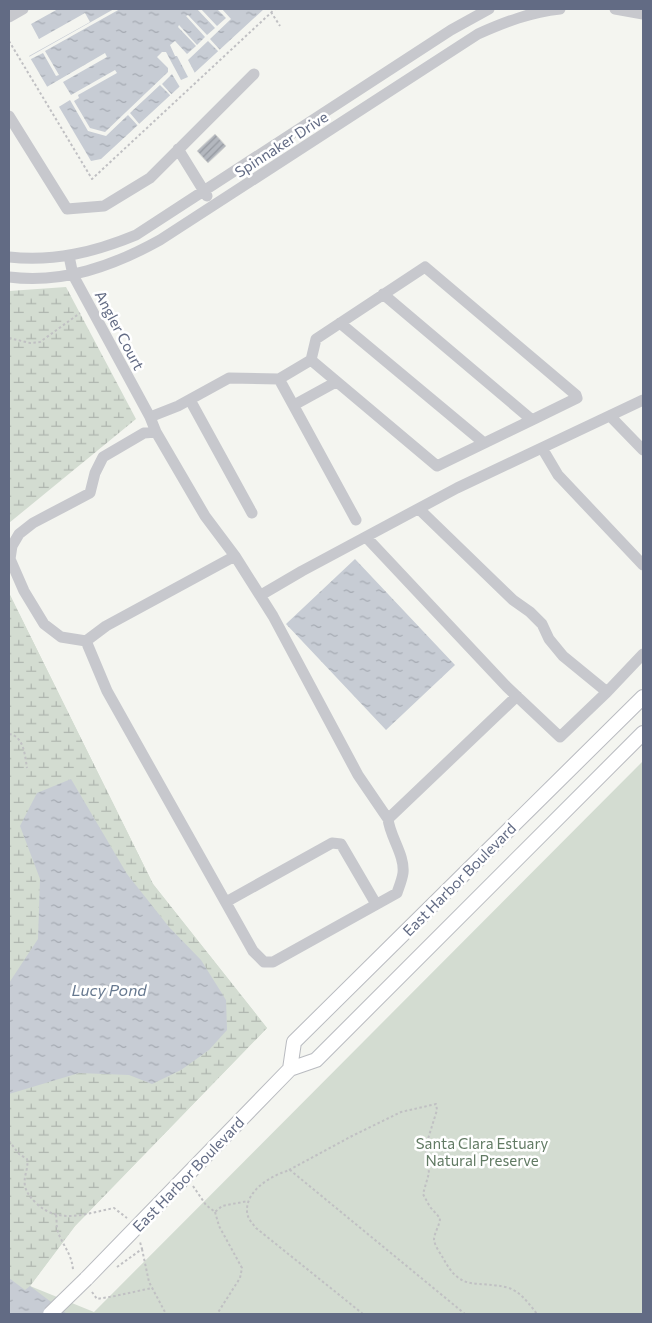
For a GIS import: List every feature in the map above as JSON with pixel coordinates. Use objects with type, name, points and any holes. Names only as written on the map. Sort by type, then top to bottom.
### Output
[{"type":"main road","name":"East Harbor Boulevard","points":[[290,1069],[294,1042],[643,697]]},
{"type":"main road","name":"East Harbor Boulevard","points":[[50,1314],[88,1284],[137,1226],[290,1069],[316,1060],[643,733]]},
{"type":"street","points":[[9,17],[23,9]]},
{"type":"street","name":"Spinnaker Drive","points":[[9,257],[38,259],[70,256],[110,246],[136,235],[451,30],[489,9]]},
{"type":"street","name":"Spinnaker Drive","points":[[9,277],[38,278],[73,275],[109,264],[142,250],[478,34],[523,12],[560,9]]},
{"type":"street","points":[[616,9],[643,14]]},
{"type":"street","points":[[9,116],[67,209],[104,206],[150,178],[254,74]]},
{"type":"street","points":[[178,149],[213,206]]},
{"type":"street","name":"Angler Court","points":[[70,256],[73,275],[150,417],[156,432],[205,516],[261,595],[358,776],[388,819],[389,828],[401,859],[403,873],[397,893],[274,962],[264,962],[253,951],[226,902]]},
{"type":"street","points":[[150,417],[190,400],[229,378],[279,379],[311,360],[316,339],[425,266],[576,395],[577,398],[437,466],[311,360]]},
{"type":"street","points":[[383,294],[532,420]]},
{"type":"street","points":[[340,323],[484,443]]},
{"type":"street","points":[[279,379],[356,520]]},
{"type":"street","points":[[294,405],[336,382]]},
{"type":"street","points":[[190,400],[252,513]]},
{"type":"street","points":[[261,595],[457,488],[643,400]]},
{"type":"street","points":[[610,416],[643,450]]},
{"type":"street","points":[[156,432],[144,433],[103,457],[95,473],[90,494],[33,523],[19,534],[12,546],[10,559],[24,590],[44,624],[62,637],[86,641],[106,626],[235,556]]},
{"type":"street","points":[[542,448],[558,475],[643,565]]},
{"type":"street","points":[[419,508],[513,600],[530,612],[542,624],[549,639],[562,656],[607,692]]},
{"type":"street","points":[[366,537],[517,696],[560,737],[643,654]]},
{"type":"street","points":[[86,641],[107,691],[226,902],[332,843],[341,844],[376,904]]},
{"type":"street","points":[[388,819],[517,696]]},
{"type":"path","points":[[9,41],[92,179],[275,9]]},
{"type":"path","points":[[272,12],[280,26]]},
{"type":"path","points":[[9,338],[30,343],[40,342],[90,306]]},
{"type":"path","points":[[9,734],[12,734],[19,740],[24,752],[27,768]]},
{"type":"path","points":[[363,1314],[256,1228],[246,1212],[248,1201],[266,1180],[280,1172],[289,1170],[401,1112],[436,1104],[437,1110],[426,1148],[429,1173],[423,1194],[430,1207],[440,1218],[434,1241],[450,1271],[456,1278],[466,1282],[510,1289],[528,1301],[537,1314]]},
{"type":"path","points":[[9,1140],[20,1154],[28,1159],[24,1178],[28,1196],[42,1209],[62,1217],[114,1208],[137,1226]]},
{"type":"path","points":[[289,1170],[465,1314]]},
{"type":"path","points":[[186,1176],[206,1205],[214,1212],[219,1226],[242,1268],[240,1278],[216,1314]]},
{"type":"path","points":[[214,1212],[222,1206],[248,1201]]},
{"type":"path","points":[[56,1215],[58,1231],[73,1264],[73,1270]]},
{"type":"path","points":[[142,1249],[149,1282],[166,1314]]},
{"type":"path","points":[[88,1284],[97,1299],[152,1288]]},
{"type":"green space","points":[[66,287],[136,419],[9,523],[9,291]]},
{"type":"green space","name":"Santa Clara Estuary Natural Preserve","points":[[9,593],[153,884],[267,1028],[75,1226],[30,1286],[94,1312],[643,761],[643,1314],[9,1314]]},
{"type":"green space","points":[[9,593],[153,884],[267,1028],[75,1226],[30,1286],[9,1306],[9,1094],[79,1073],[129,1075],[152,1084],[181,1070],[209,1050],[227,1030],[226,1000],[201,960],[169,927],[127,874],[71,779],[21,826],[40,879],[38,939],[9,983]]},
{"type":"water","points":[[58,9],[264,9],[101,159],[91,161],[29,56],[90,22],[85,13],[39,39],[31,24]]},
{"type":"water","points":[[355,559],[455,665],[386,730],[286,624]]},
{"type":"water","name":"Lucy Pond","points":[[71,779],[127,874],[169,927],[201,960],[226,1000],[227,1030],[209,1050],[181,1070],[152,1084],[129,1075],[79,1073],[9,1094],[9,983],[38,939],[40,879],[20,826],[37,793]]},
{"type":"water","points":[[9,1278],[25,1290],[30,1286],[67,1314],[9,1314]]},
{"type":"pier","points":[[114,9],[120,9],[45,51],[59,75],[56,76],[43,53],[29,60],[27,58]]},
{"type":"pier","points":[[197,9],[201,9],[217,26],[226,18],[217,9],[222,9],[231,19],[210,39],[221,51],[220,53],[208,41],[188,60],[196,75],[181,89],[172,74],[162,84],[172,97],[160,85],[130,113],[141,126],[139,127],[128,115],[106,136],[88,131],[70,100],[57,108],[45,88],[105,53],[107,57],[63,82],[71,95],[115,70],[117,73],[78,95],[79,98],[74,101],[90,128],[105,132],[168,72],[168,68],[157,57],[162,52],[166,52],[181,80],[188,77],[170,45],[175,41],[187,54],[196,46],[178,27],[179,25],[197,45],[205,37],[186,16],[188,15],[207,35],[215,28]]},
{"type":"building","points":[[215,134],[226,146],[208,163],[197,151]]}]
